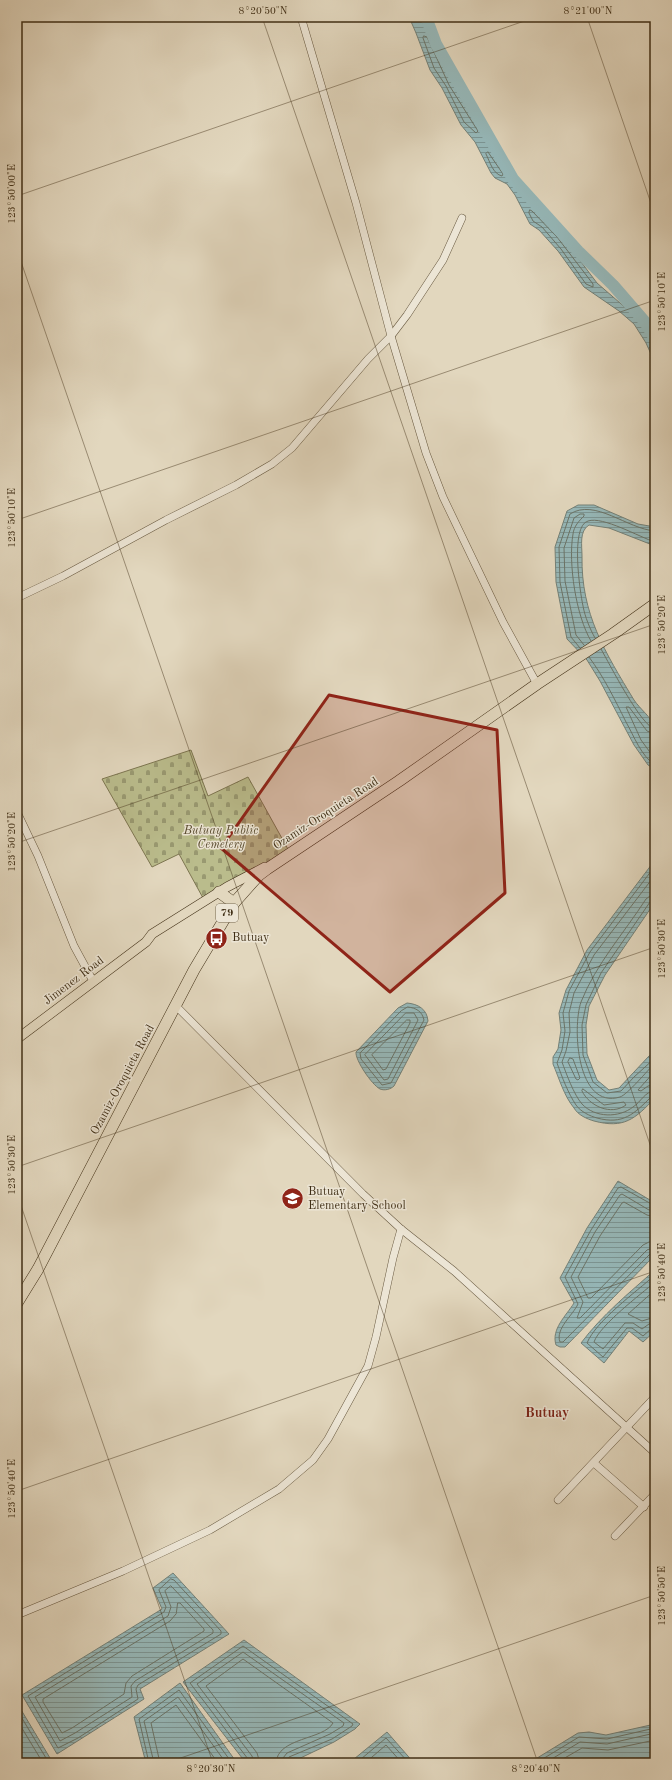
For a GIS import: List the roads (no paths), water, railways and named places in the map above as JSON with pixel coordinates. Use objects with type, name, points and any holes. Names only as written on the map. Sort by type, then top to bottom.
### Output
[{"type":"highway","name":"Ozamiz-Oroquieta Road","points":[[17,1303],[38,1269],[194,970],[234,903],[259,875],[279,860],[399,781],[537,684],[613,634],[655,604]]},
{"type":"highway","points":[[222,894],[234,903]]},
{"type":"main road","name":"Jimenez Road","points":[[17,1039],[146,942],[279,860]]},
{"type":"main road","name":"Jimenez Road","points":[[222,894],[259,875]]},
{"type":"street","points":[[302,17],[356,203],[391,336],[426,453],[443,497],[503,622],[537,684]]},
{"type":"street","points":[[17,598],[63,576],[154,526],[236,485],[272,464],[292,448],[368,360],[391,336],[427,287],[443,260],[462,218]]},
{"type":"street","points":[[17,812],[38,856],[74,946],[94,981]]},
{"type":"street","points":[[176,1006],[276,1105],[330,1162],[401,1229],[454,1271],[655,1453]]},
{"type":"street","points":[[17,1615],[123,1571],[210,1530],[279,1489],[313,1460],[328,1439],[368,1366],[401,1229]]},
{"type":"street","points":[[558,1500],[655,1397]]},
{"type":"street","points":[[594,1463],[644,1507]]},
{"type":"street","points":[[615,1536],[655,1494]]},
{"type":"water","points":[[409,17],[418,17],[427,29],[462,100],[524,196],[560,234],[597,283],[643,323],[655,344],[655,363],[646,343],[634,324],[619,311],[584,287],[558,251],[539,230],[530,224],[515,195],[507,184],[495,178],[491,173],[475,142],[461,125],[442,88],[430,70]]},
{"type":"water","points":[[578,505],[594,505],[638,524],[655,527],[655,546],[609,528],[589,525],[582,535],[582,543],[583,577],[590,614],[605,649],[634,700],[655,727],[655,769],[648,765],[634,745],[600,681],[587,660],[567,639],[556,582],[555,547],[567,511]]},
{"type":"water","points":[[655,860],[655,902],[605,975],[589,1006],[586,1025],[587,1054],[597,1080],[609,1090],[619,1088],[649,1056],[655,1053],[655,1098],[635,1117],[621,1123],[613,1124],[594,1121],[580,1115],[570,1103],[553,1064],[553,1057],[558,1049],[561,1030],[559,1013],[566,990],[587,950]]},
{"type":"water","points":[[407,1003],[418,1006],[424,1010],[428,1021],[394,1086],[384,1090],[380,1089],[373,1083],[365,1072],[358,1061],[356,1052],[398,1008]]},
{"type":"water","points":[[618,1181],[655,1203],[655,1255],[565,1347],[560,1347],[556,1345],[555,1339],[557,1328],[574,1303],[560,1278],[587,1228]]},
{"type":"water","points":[[655,1270],[655,1331],[643,1342],[629,1331],[604,1363],[581,1343],[607,1314]]},
{"type":"water","points":[[173,1573],[229,1634],[140,1689],[144,1699],[57,1754],[22,1695],[162,1609],[153,1588]]},
{"type":"water","points":[[244,1640],[360,1724],[355,1729],[334,1742],[290,1763],[246,1763],[183,1682]]},
{"type":"water","points":[[180,1683],[237,1763],[146,1763],[134,1717]]},
{"type":"water","points":[[17,1703],[53,1763],[17,1763]]},
{"type":"water","points":[[655,1724],[655,1763],[529,1763],[578,1733],[589,1732],[606,1735]]},
{"type":"water","points":[[387,1732],[414,1763],[358,1763],[354,1759]]},
{"type":"waterway","points":[[426,17],[436,44],[513,179],[578,251],[613,285],[645,322],[655,339]]},
{"type":"place","name":"Butuay","points":[[217,938]]},
{"type":"place","name":"Butuay Elementary School","points":[[293,1199]]},
{"type":"district","name":"Butuay","points":[[547,1413]]},
{"type":"park label","name":"Butuay Public Cemetery","points":[[221,838]]}]
